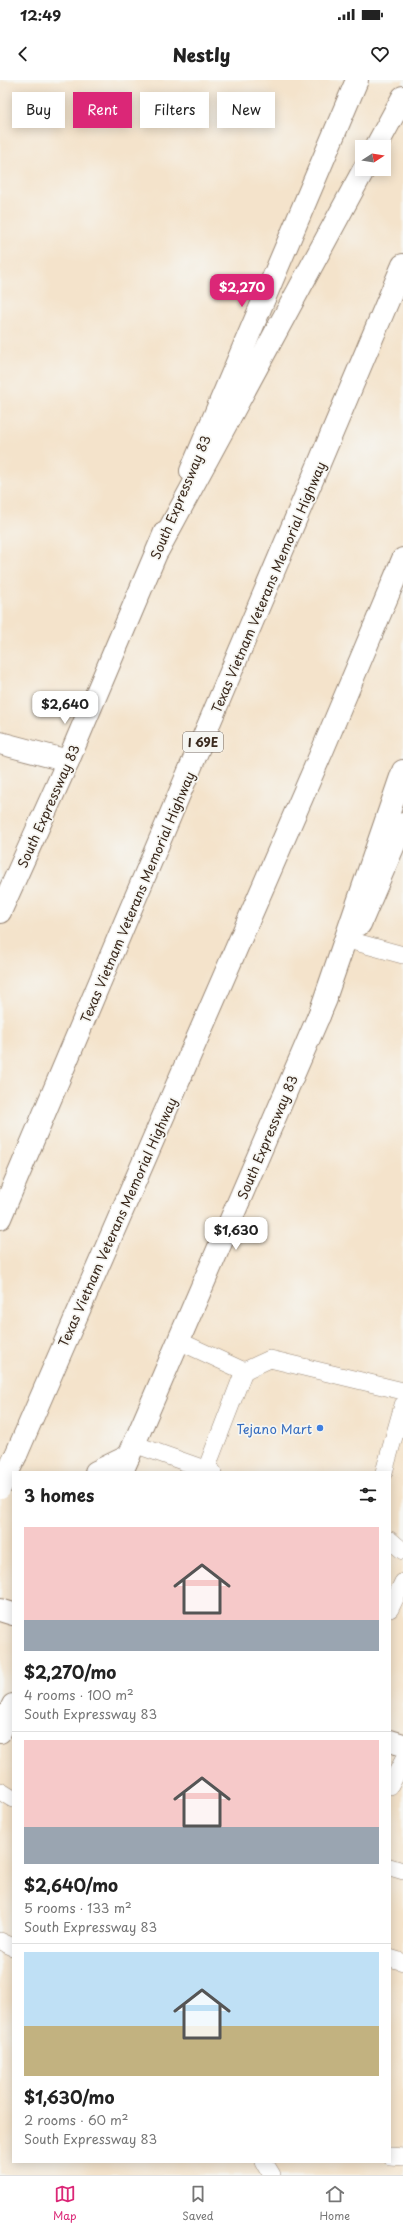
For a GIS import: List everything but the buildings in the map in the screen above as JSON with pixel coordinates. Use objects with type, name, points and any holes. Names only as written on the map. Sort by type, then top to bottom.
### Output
[{"type":"main road","name":"South Expressway 83","points":[[0,912],[68,762],[357,80]]},
{"type":"main road","points":[[380,140],[403,98]]},
{"type":"main road","points":[[158,550],[360,176]]},
{"type":"main road","name":"Texas Vietnam Veterans Memorial Highway","points":[[0,1218],[403,265]]},
{"type":"main road","name":"Texas Vietnam Veterans Memorial Highway","points":[[0,1488],[16,1455],[317,764],[403,559]]},
{"type":"main road","points":[[0,743],[68,762]]},
{"type":"main road","points":[[319,1016],[403,771]]},
{"type":"main road","name":"South Expressway 83","points":[[128,1457],[403,824]]},
{"type":"main road","points":[[98,1471],[128,1457]]},
{"type":"main road","points":[[0,1483],[12,1487]]},
{"type":"main road","points":[[0,1610],[12,1614]]},
{"type":"main road","points":[[0,1732],[12,1707]]},
{"type":"main road","points":[[391,1741],[403,1745]]},
{"type":"lane","points":[[352,941],[403,955]]},
{"type":"lane","points":[[178,1341],[244,1371]]},
{"type":"lane","points":[[128,1457],[208,1471],[244,1371],[270,1360],[403,1392]]},
{"type":"lane","points":[[384,1471],[403,1405]]},
{"type":"lane","points":[[391,1541],[403,1551]]},
{"type":"lane","points":[[391,1607],[403,1582]]},
{"type":"lane","points":[[391,1784],[403,1761]]},
{"type":"lane","points":[[0,1791],[12,1798]]},
{"type":"lane","points":[[391,1867],[403,1871]]},
{"type":"lane","points":[[0,1941],[12,1947]]},
{"type":"lane","points":[[391,1958],[403,1962]]},
{"type":"lane","points":[[391,2156],[403,2157]]},
{"type":"lane","points":[[265,2163],[272,2175]]},
{"type":"place","name":"Tejano Mart","points":[[320,1428]]}]
